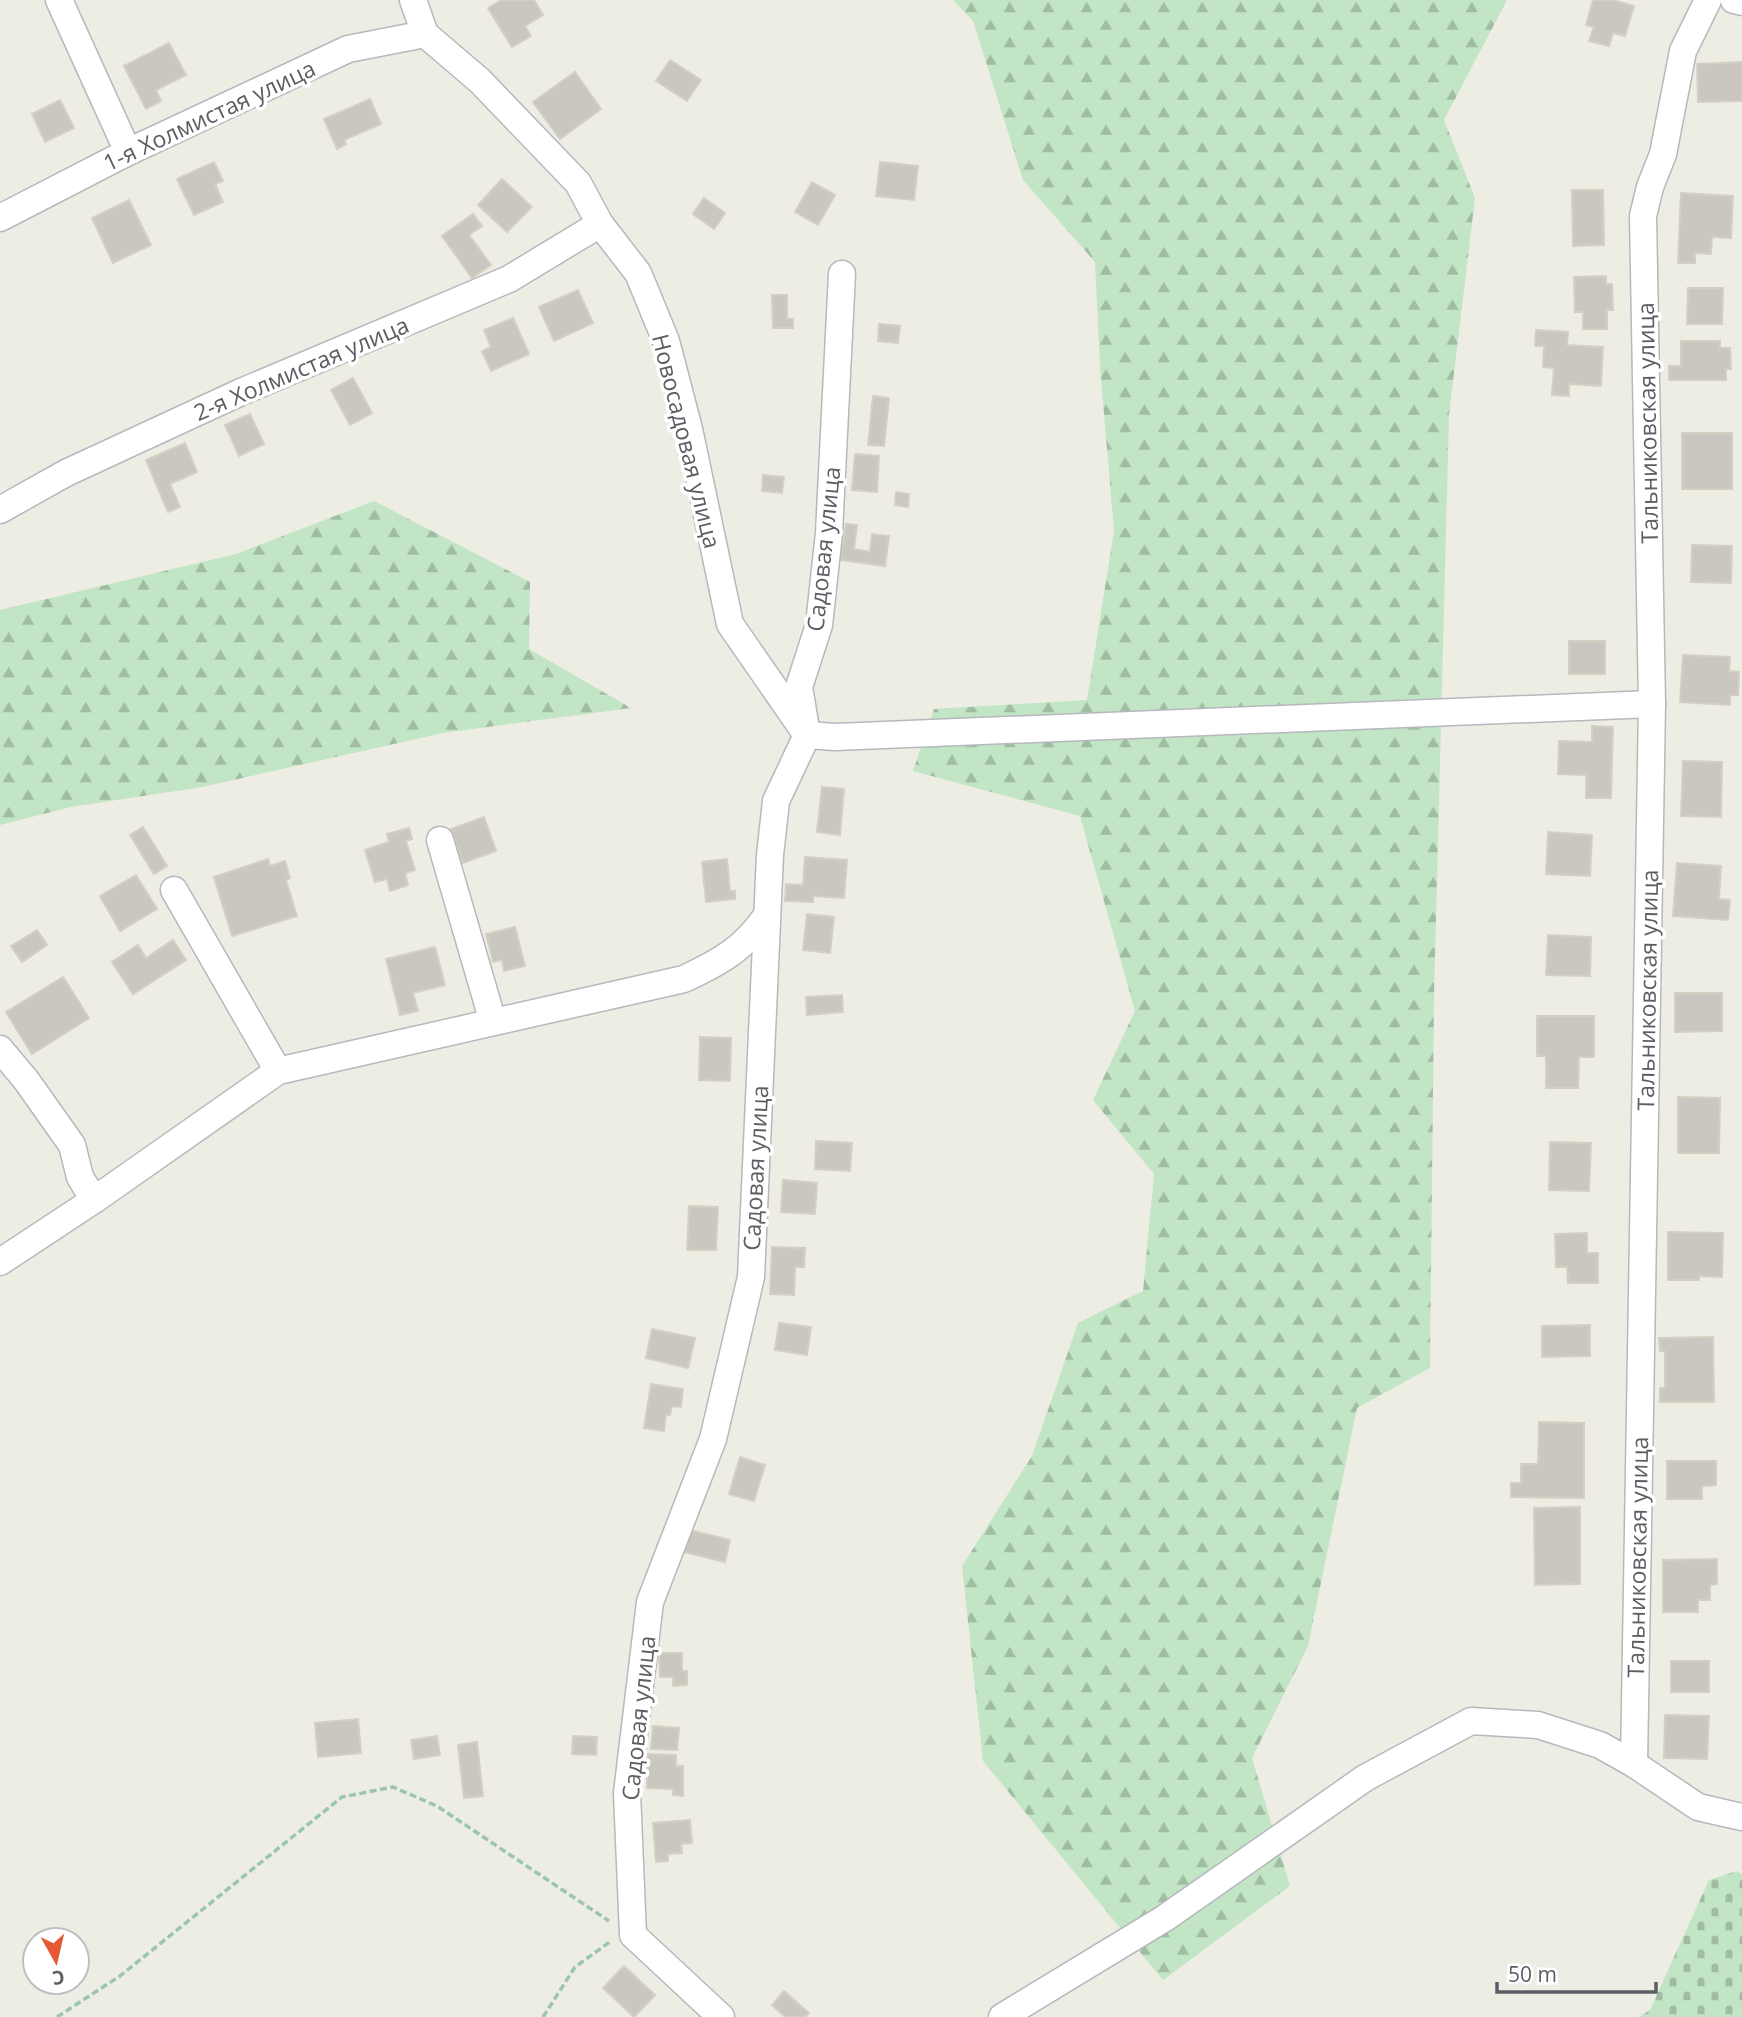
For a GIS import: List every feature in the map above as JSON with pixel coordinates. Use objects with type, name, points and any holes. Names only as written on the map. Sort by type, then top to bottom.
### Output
[{"type":"street","points":[[59,0],[128,152]]},
{"type":"street","points":[[413,0],[425,34]]},
{"type":"street","name":"Тальниковская улица","points":[[1634,1764],[1652,704],[1643,216],[1650,187],[1663,154],[1683,51],[1708,0]]},
{"type":"street","points":[[1734,0],[1742,2]]},
{"type":"street","name":"1-я Холмистая улица","points":[[0,218],[128,152],[348,49],[425,34]]},
{"type":"street","name":"Новосадовая улица","points":[[425,34],[480,81],[578,183],[600,224],[638,273],[666,341],[691,441],[730,624],[807,735]]},
{"type":"street","name":"2-я Холмистая улица","points":[[0,510],[66,473],[241,392],[509,279],[600,224]]},
{"type":"street","name":"Садовая улица","points":[[633,1935],[627,1793],[650,1602],[713,1439],[751,1277],[769,855],[776,802],[807,735],[799,687],[819,625],[830,533],[842,274]]},
{"type":"street","points":[[807,735],[835,737],[1652,704]]},
{"type":"street","points":[[440,840],[493,1022]]},
{"type":"street","points":[[174,890],[278,1071]]},
{"type":"street","points":[[0,1262],[94,1200],[278,1071],[684,979],[723,961],[754,935],[767,915]]},
{"type":"street","points":[[0,1049],[26,1080],[72,1145],[80,1177],[94,1200]]},
{"type":"street","points":[[1002,2017],[1165,1918],[1366,1778],[1471,1721],[1538,1725],[1600,1745],[1634,1764],[1698,1807],[1742,1817]]},
{"type":"street","points":[[633,1935],[721,2017]]},
{"type":"path","points":[[57,2017],[120,1976],[342,1797],[393,1787],[437,1807],[598,1915],[633,1935]]},
{"type":"path","points":[[542,2017],[575,1967],[613,1940],[633,1935]]},
{"type":"green space","points":[[953,0],[1507,0],[1444,120],[1475,198],[1449,415],[1434,997],[1430,1368],[1357,1408],[1308,1646],[1252,1758],[1290,1886],[1163,1980],[983,1761],[962,1566],[1032,1456],[1078,1323],[1143,1291],[1154,1174],[1093,1100],[1135,1011],[1080,816],[913,771],[934,709],[1087,700],[1114,531],[1100,367],[1095,262],[1023,180],[973,21]]},
{"type":"green space","points":[[374,501],[530,582],[529,649],[631,708],[443,733],[202,787],[71,807],[0,825],[0,610],[236,554]]},
{"type":"green space","points":[[1737,1871],[1742,1874],[1742,2017],[1639,2017],[1650,2010],[1709,1880]]},
{"type":"building","points":[[502,0],[534,0],[543,15],[525,26],[531,36],[512,47],[488,8]]},
{"type":"building","points":[[1593,0],[1612,0],[1634,6],[1625,36],[1613,33],[1609,46],[1589,41],[1594,27],[1586,25]]},
{"type":"building","points":[[169,43],[186,75],[156,90],[161,101],[146,109],[124,66]]},
{"type":"building","points":[[670,60],[701,80],[687,101],[656,81]]},
{"type":"building","points":[[1742,62],[1742,101],[1698,102],[1697,64]]},
{"type":"building","points":[[575,72],[601,109],[560,139],[533,102]]},
{"type":"building","points":[[370,99],[381,124],[344,140],[346,144],[337,149],[324,119]]},
{"type":"building","points":[[60,100],[74,128],[45,142],[32,114]]},
{"type":"building","points":[[214,162],[223,181],[215,184],[223,202],[194,215],[177,179]]},
{"type":"building","points":[[880,162],[918,166],[914,200],[876,196]]},
{"type":"building","points":[[502,179],[532,207],[507,232],[478,205]]},
{"type":"building","points":[[812,182],[835,195],[818,225],[795,212]]},
{"type":"building","points":[[1572,190],[1603,190],[1604,245],[1573,246]]},
{"type":"building","points":[[1681,193],[1733,196],[1731,238],[1712,237],[1711,254],[1695,253],[1695,263],[1678,263]]},
{"type":"building","points":[[704,198],[725,213],[714,229],[693,214]]},
{"type":"building","points":[[129,200],[151,245],[113,263],[92,218]]},
{"type":"building","points":[[473,214],[482,226],[469,235],[491,265],[472,278],[442,236]]},
{"type":"building","points":[[1606,276],[1606,284],[1612,284],[1613,310],[1607,310],[1607,329],[1583,329],[1583,312],[1575,312],[1574,277]]},
{"type":"building","points":[[1688,288],[1723,288],[1722,324],[1687,324]]},
{"type":"building","points":[[578,290],[593,323],[554,341],[539,307]]},
{"type":"building","points":[[772,295],[787,295],[787,319],[793,319],[793,328],[773,328]]},
{"type":"building","points":[[513,318],[529,354],[491,371],[482,351],[491,347],[484,330]]},
{"type":"building","points":[[879,324],[900,326],[898,343],[878,341]]},
{"type":"building","points":[[1536,330],[1568,332],[1567,345],[1603,347],[1601,386],[1569,384],[1569,396],[1552,395],[1554,368],[1543,367],[1544,346],[1535,346]]},
{"type":"building","points":[[1681,341],[1720,341],[1720,348],[1730,348],[1731,369],[1726,369],[1726,380],[1669,380],[1669,366],[1681,366]]},
{"type":"building","points":[[353,378],[372,413],[350,425],[331,390]]},
{"type":"building","points":[[873,396],[889,398],[884,446],[868,445]]},
{"type":"building","points":[[250,414],[264,444],[239,456],[225,425]]},
{"type":"building","points":[[1682,433],[1732,433],[1732,489],[1682,489]]},
{"type":"building","points":[[185,443],[197,472],[170,484],[180,507],[168,512],[146,460]]},
{"type":"building","points":[[855,454],[879,456],[877,492],[852,490]]},
{"type":"building","points":[[763,475],[784,477],[782,493],[762,491]]},
{"type":"building","points":[[896,492],[909,494],[908,507],[895,505]]},
{"type":"building","points":[[846,524],[857,525],[854,549],[870,552],[872,534],[889,536],[885,566],[841,560]]},
{"type":"building","points":[[1692,545],[1732,546],[1731,583],[1691,582]]},
{"type":"building","points":[[1569,641],[1605,641],[1605,674],[1569,674]]},
{"type":"building","points":[[1683,655],[1730,657],[1729,671],[1739,672],[1738,695],[1730,695],[1730,705],[1680,702]]},
{"type":"building","points":[[1592,726],[1613,727],[1611,798],[1586,798],[1586,775],[1558,774],[1559,741],[1592,742]]},
{"type":"building","points":[[1683,761],[1722,762],[1721,817],[1681,816]]},
{"type":"building","points":[[822,787],[844,789],[840,835],[817,832]]},
{"type":"building","points":[[484,817],[496,851],[463,863],[451,829]]},
{"type":"building","points":[[143,827],[167,866],[154,874],[130,835]]},
{"type":"building","points":[[409,828],[412,839],[406,841],[415,870],[405,873],[408,885],[390,891],[387,879],[375,882],[365,850],[389,842],[387,834]]},
{"type":"building","points":[[1548,832],[1592,835],[1590,876],[1546,874]]},
{"type":"building","points":[[805,857],[847,860],[844,898],[813,896],[813,902],[785,901],[786,884],[803,885]]},
{"type":"building","points":[[268,859],[270,866],[285,861],[290,878],[286,880],[297,916],[232,936],[214,877]]},
{"type":"building","points":[[727,859],[730,891],[735,891],[735,899],[706,902],[702,862]]},
{"type":"building","points":[[1677,863],[1721,866],[1719,899],[1730,900],[1728,920],[1673,916]]},
{"type":"building","points":[[136,875],[157,909],[120,931],[100,896]]},
{"type":"building","points":[[807,914],[834,917],[830,953],[803,950]]},
{"type":"building","points":[[515,927],[525,966],[504,971],[502,960],[493,962],[486,934]]},
{"type":"building","points":[[37,930],[47,945],[22,962],[11,946]]},
{"type":"building","points":[[1548,935],[1591,937],[1590,976],[1546,975]]},
{"type":"building","points":[[173,940],[186,960],[133,994],[112,962],[138,945],[146,958]]},
{"type":"building","points":[[435,947],[445,985],[413,993],[418,1011],[400,1015],[386,959]]},
{"type":"building","points":[[63,977],[89,1018],[32,1054],[6,1012]]},
{"type":"building","points":[[1675,993],[1722,993],[1722,1031],[1675,1032]]},
{"type":"building","points":[[842,995],[843,1012],[807,1015],[806,997]]},
{"type":"building","points":[[1537,1016],[1594,1016],[1594,1057],[1579,1057],[1578,1088],[1546,1088],[1546,1056],[1537,1056]]},
{"type":"building","points":[[700,1037],[731,1038],[730,1081],[699,1080]]},
{"type":"building","points":[[1678,1097],[1720,1098],[1719,1153],[1678,1153]]},
{"type":"building","points":[[816,1141],[852,1143],[850,1171],[815,1169]]},
{"type":"building","points":[[1550,1142],[1591,1143],[1589,1191],[1549,1190]]},
{"type":"building","points":[[783,1180],[817,1183],[815,1214],[781,1212]]},
{"type":"building","points":[[689,1206],[718,1207],[716,1250],[687,1250]]},
{"type":"building","points":[[1668,1232],[1723,1233],[1722,1277],[1699,1276],[1699,1280],[1668,1280]]},
{"type":"building","points":[[1587,1233],[1587,1253],[1598,1253],[1598,1283],[1568,1283],[1567,1267],[1556,1267],[1555,1234]]},
{"type":"building","points":[[772,1247],[805,1248],[804,1267],[795,1267],[794,1295],[770,1294]]},
{"type":"building","points":[[779,1323],[811,1327],[807,1355],[775,1350]]},
{"type":"building","points":[[1590,1325],[1590,1356],[1542,1357],[1542,1326]]},
{"type":"building","points":[[652,1329],[695,1338],[688,1368],[646,1358]]},
{"type":"building","points":[[1713,1337],[1714,1402],[1660,1402],[1660,1388],[1665,1388],[1665,1351],[1660,1351],[1659,1338]]},
{"type":"building","points":[[651,1384],[683,1389],[681,1407],[672,1406],[670,1415],[666,1415],[664,1431],[644,1428]]},
{"type":"building","points":[[1539,1422],[1584,1423],[1584,1498],[1511,1497],[1511,1483],[1521,1483],[1521,1464],[1538,1464]]},
{"type":"building","points":[[740,1457],[765,1465],[754,1501],[729,1494]]},
{"type":"building","points":[[1667,1461],[1716,1461],[1716,1485],[1702,1486],[1702,1499],[1667,1499]]},
{"type":"building","points":[[1580,1507],[1580,1584],[1535,1585],[1534,1508]]},
{"type":"building","points":[[690,1530],[730,1540],[725,1562],[684,1552]]},
{"type":"building","points":[[1717,1559],[1717,1584],[1710,1585],[1710,1600],[1698,1600],[1698,1612],[1663,1612],[1663,1560]]},
{"type":"building","points":[[659,1653],[682,1653],[682,1671],[687,1671],[687,1685],[673,1686],[673,1677],[660,1677]]},
{"type":"building","points":[[1671,1661],[1709,1661],[1709,1692],[1671,1692]]},
{"type":"building","points":[[1665,1715],[1709,1716],[1707,1759],[1664,1758]]},
{"type":"building","points":[[358,1719],[361,1753],[318,1757],[315,1723]]},
{"type":"building","points":[[653,1726],[679,1728],[677,1750],[651,1749]]},
{"type":"building","points":[[437,1736],[440,1755],[414,1759],[411,1740]]},
{"type":"building","points":[[573,1736],[597,1737],[596,1755],[572,1754]]},
{"type":"building","points":[[477,1742],[483,1796],[464,1798],[458,1745]]},
{"type":"building","points":[[647,1754],[676,1755],[676,1766],[683,1766],[683,1796],[673,1795],[673,1789],[647,1788]]},
{"type":"building","points":[[690,1820],[692,1843],[681,1844],[682,1853],[668,1854],[668,1861],[656,1862],[653,1823]]},
{"type":"building","points":[[624,1966],[655,1995],[634,2017],[603,1988]]},
{"type":"building","points":[[784,1991],[809,2013],[805,2017],[785,2017],[772,2005]]}]
